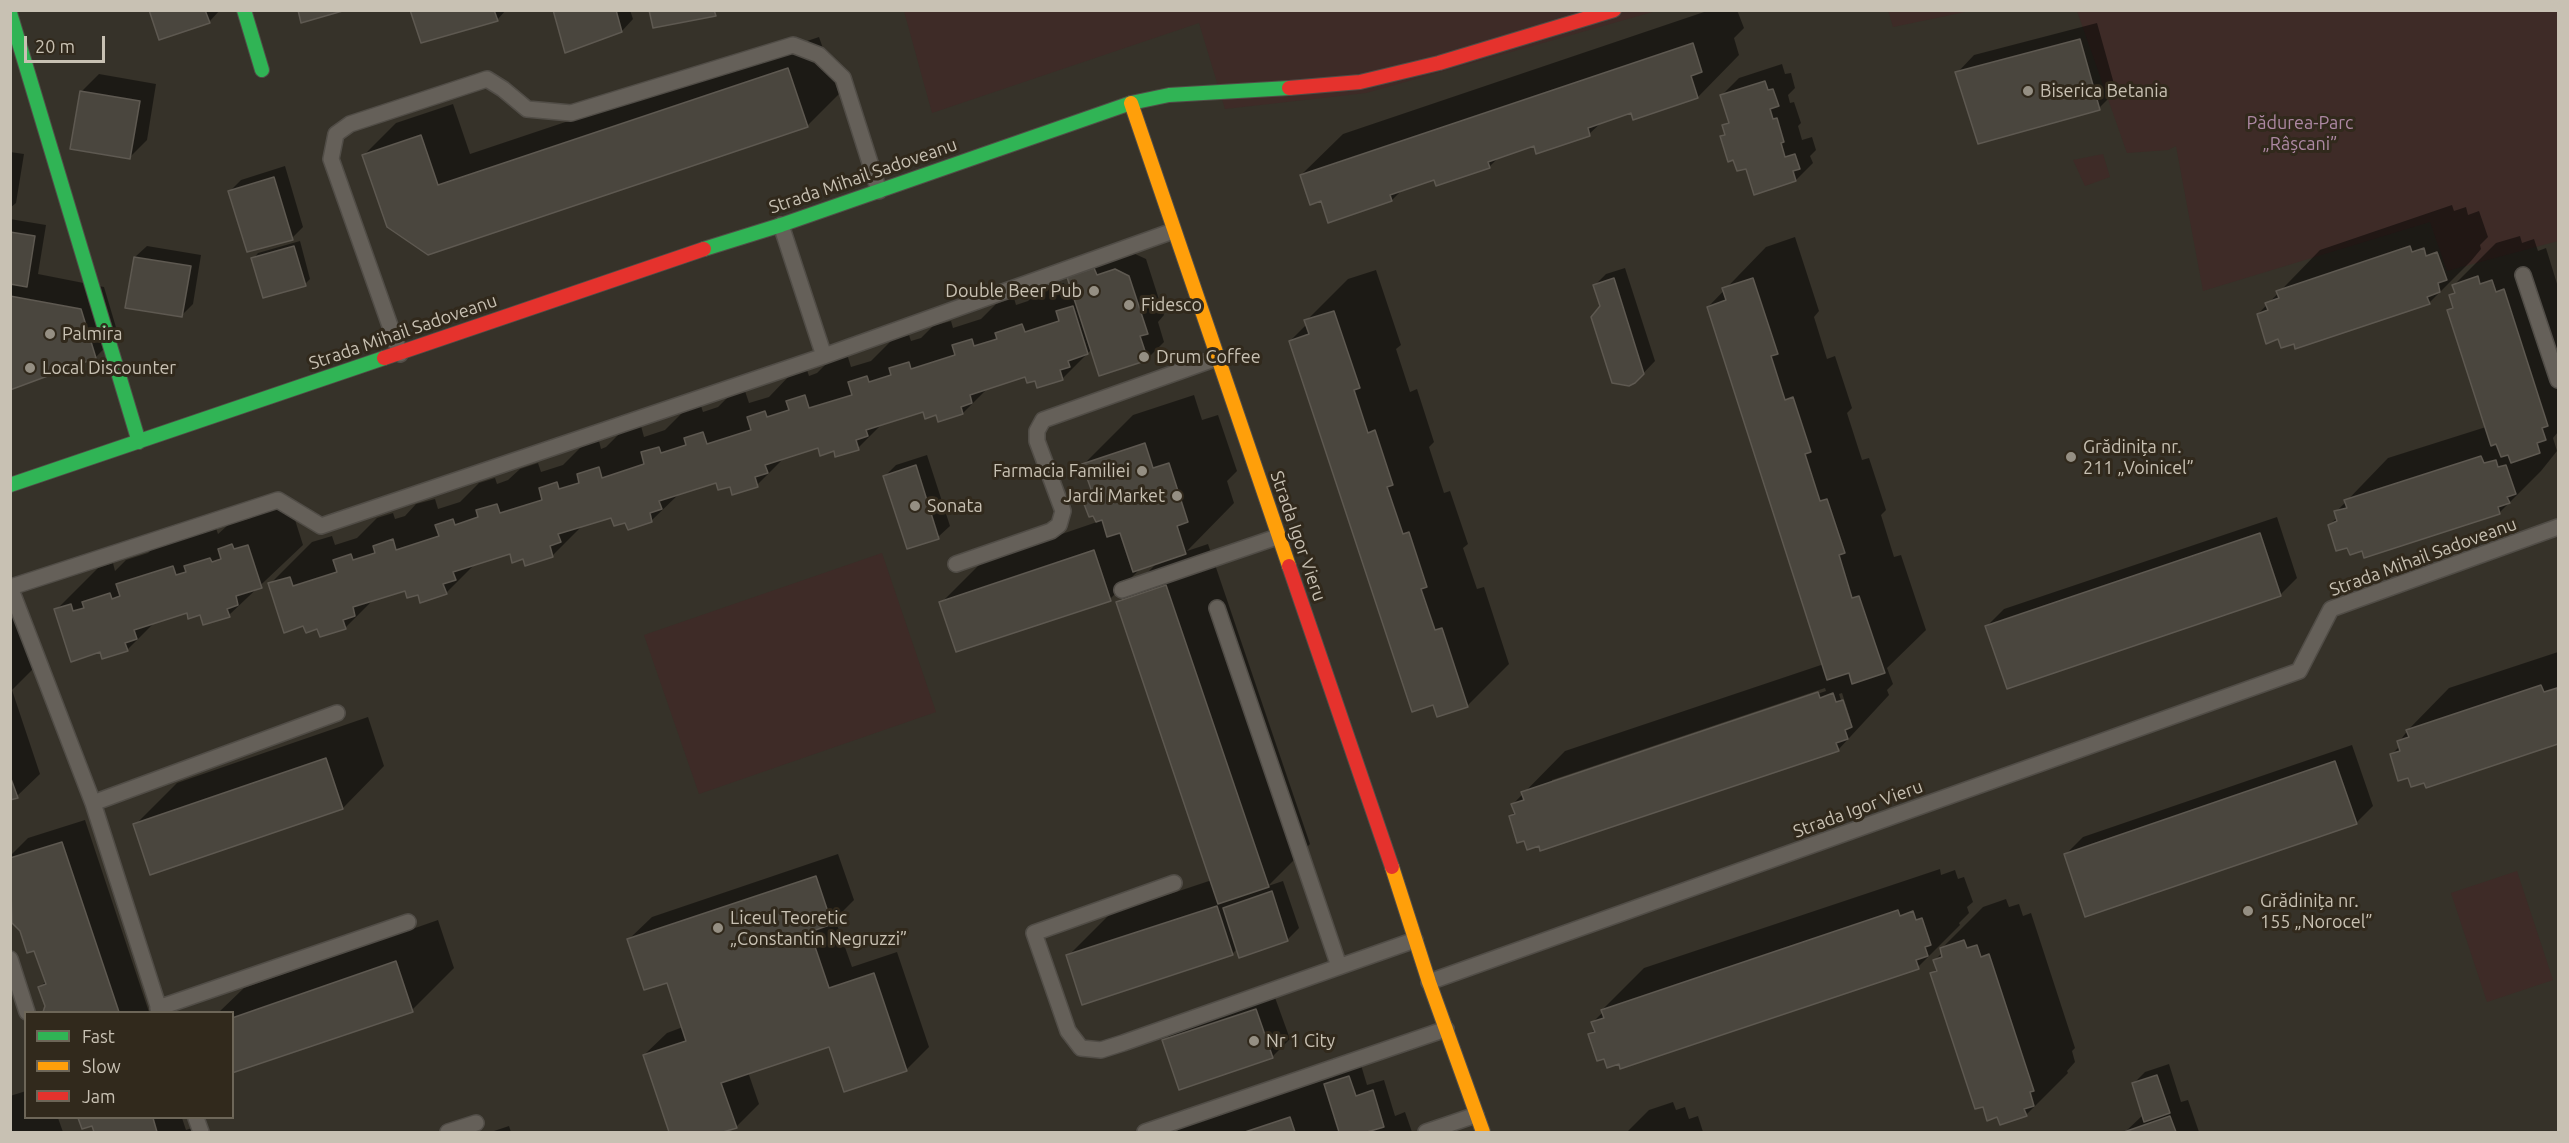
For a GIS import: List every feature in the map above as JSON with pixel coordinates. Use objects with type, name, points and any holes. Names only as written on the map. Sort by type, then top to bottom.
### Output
[{"type":"main road","points":[[244,10],[262,70]]},
{"type":"main road","name":"Strada Mihail Sadoveanu","points":[[10,485],[703,249],[781,225],[1131,103],[1169,95],[1360,82],[1439,63],[1614,10]]},
{"type":"main road","points":[[10,13],[139,442]]},
{"type":"main road","name":"Strada Igor Vieru","points":[[1131,103],[1277,537],[1368,796],[1429,982],[1483,1132]]},
{"type":"lane","points":[[400,354],[331,159],[336,134],[350,124],[487,79],[503,89],[527,110],[571,113],[793,45],[819,55],[843,78],[879,191]]},
{"type":"lane","points":[[781,225],[825,356]]},
{"type":"lane","points":[[408,922],[159,1010],[93,803],[11,587],[278,500],[321,526],[825,356],[1173,231]]},
{"type":"lane","points":[[2523,275],[2559,380]]},
{"type":"lane","points":[[956,564],[1051,531],[1059,525],[1063,511],[1037,441],[1037,431],[1043,420],[1217,358]]},
{"type":"lane","name":"Strada Mihail Sadoveanu","points":[[2299,671],[2331,609],[2559,528]]},
{"type":"lane","points":[[1122,590],[1277,537]]},
{"type":"lane","points":[[1217,608],[1339,966]]},
{"type":"lane","name":"Strada Igor Vieru","points":[[1429,982],[2299,671]]},
{"type":"lane","points":[[93,803],[337,713]]},
{"type":"lane","points":[[1174,884],[1034,933],[1068,1031],[1081,1048],[1101,1050],[1123,1043],[1415,940]]},
{"type":"lane","points":[[10,959],[27,1011]]},
{"type":"lane","points":[[1145,1132],[1446,1029]]},
{"type":"lane","points":[[1426,1132],[1476,1114]]},
{"type":"lane","points":[[448,1132],[476,1123]]},
{"type":"green space","points":[[1888,10],[1970,10],[1970,11],[1893,27]]},
{"type":"green space","points":[[904,11],[1656,11],[1366,93],[1225,109],[1199,23],[932,113]]},
{"type":"green space","name":"Pădurea-Parc „Râșcani”","points":[[2077,11],[2558,11],[2558,241],[2447,271],[2430,222],[2203,291],[2176,146],[2168,150],[2127,153]]},
{"type":"green space","points":[[2103,154],[2110,177],[2085,186],[2073,160]]},
{"type":"green space","points":[[882,553],[936,712],[699,794],[644,635]]},
{"type":"green space","points":[[2517,871],[2553,980],[2487,1002],[2451,893]]},
{"type":"building","points":[[149,10],[205,10],[210,23],[159,40]]},
{"type":"building","points":[[298,10],[346,10],[301,23]]},
{"type":"building","points":[[410,10],[494,10],[498,21],[421,43]]},
{"type":"building","points":[[553,10],[616,10],[622,32],[565,53]]},
{"type":"building","points":[[649,10],[714,10],[716,16],[653,28]]},
{"type":"building","name":"Biserica Betania","points":[[2080,39],[2100,110],[1978,144],[1955,72]]},
{"type":"building","points":[[1693,43],[1702,72],[1691,76],[1698,98],[1633,120],[1631,113],[1588,128],[1590,136],[1536,154],[1534,146],[1488,162],[1490,168],[1436,186],[1434,180],[1390,195],[1392,201],[1328,223],[1321,201],[1310,205],[1300,175]]},
{"type":"building","points":[[788,68],[808,127],[428,255],[387,227],[362,155],[421,135],[438,185]]},
{"type":"building","points":[[1765,81],[1768,90],[1773,89],[1779,106],[1770,109],[1773,119],[1777,118],[1784,142],[1781,143],[1785,157],[1795,154],[1800,169],[1793,171],[1796,181],[1754,195],[1746,169],[1737,171],[1733,160],[1728,162],[1720,136],[1725,135],[1722,125],[1729,123],[1720,95]]},
{"type":"building","points":[[80,91],[140,101],[130,159],[70,149]]},
{"type":"building","points":[[274,177],[293,240],[247,252],[228,191]]},
{"type":"building","points":[[10,232],[35,236],[27,287],[10,284]]},
{"type":"building","points":[[294,246],[306,286],[263,298],[251,258]]},
{"type":"building","points":[[2410,246],[2412,252],[2424,248],[2426,256],[2437,252],[2447,280],[2438,283],[2440,292],[2427,297],[2430,304],[2295,349],[2294,344],[2281,348],[2278,339],[2266,344],[2257,314],[2268,310],[2265,303],[2279,298],[2276,291]]},
{"type":"building","points":[[134,257],[191,266],[182,317],[125,308]]},
{"type":"building","points":[[1094,268],[1097,275],[1115,269],[1129,276],[1148,334],[1140,336],[1148,360],[1099,376],[1067,277]]},
{"type":"building","points":[[2478,276],[2480,284],[2492,280],[2496,292],[2504,289],[2548,426],[2542,428],[2546,440],[2537,443],[2540,453],[2511,463],[2508,455],[2501,457],[2496,444],[2491,446],[2447,310],[2453,308],[2449,295],[2455,293],[2452,285]]},
{"type":"building","points":[[1614,278],[1644,374],[1629,386],[1612,383],[1591,317],[1600,306],[1593,285]]},
{"type":"building","points":[[1753,278],[1778,354],[1771,356],[1785,400],[1793,397],[1811,452],[1805,454],[1820,501],[1827,499],[1845,553],[1839,555],[1852,598],[1859,596],[1885,673],[1852,684],[1849,673],[1827,680],[1707,307],[1726,300],[1722,288]]},
{"type":"building","name":"Palmira","points":[[10,296],[81,309],[96,358],[10,390]]},
{"type":"building","points":[[1073,306],[1088,354],[1068,361],[1070,367],[1060,370],[1063,380],[1037,388],[1035,381],[1027,383],[1025,377],[970,395],[972,403],[961,407],[963,414],[938,422],[936,415],[925,419],[923,412],[866,430],[868,436],[856,440],[859,450],[835,457],[834,451],[820,456],[818,448],[765,465],[768,473],[755,477],[758,487],[732,495],[730,487],[718,490],[716,483],[659,501],[662,509],[650,513],[652,522],[628,530],[625,523],[614,526],[611,518],[558,534],[561,542],[550,546],[553,557],[525,566],[523,559],[512,563],[510,554],[453,572],[456,580],[443,584],[447,594],[420,603],[418,595],[407,598],[405,591],[353,607],[355,616],[343,620],[346,629],[320,637],[317,629],[306,633],[303,626],[284,633],[268,583],[290,577],[293,586],[337,572],[333,560],[351,554],[353,560],[375,553],[373,546],[393,539],[396,550],[439,536],[435,525],[453,519],[455,525],[478,517],[476,510],[497,504],[500,513],[542,500],[539,488],[557,482],[559,489],[579,483],[577,474],[599,467],[602,478],[644,464],[641,452],[659,447],[661,453],[686,445],[684,438],[703,432],[707,444],[751,430],[747,417],[765,411],[767,417],[789,410],[786,401],[805,395],[809,408],[852,395],[848,382],[867,376],[869,382],[891,375],[889,368],[909,362],[911,369],[955,355],[952,345],[972,339],[974,346],[997,339],[995,333],[1022,324],[1025,332],[1059,321],[1056,311]]},
{"type":"building","points":[[1334,311],[1360,388],[1354,390],[1368,433],[1375,430],[1393,485],[1387,487],[1403,534],[1409,532],[1427,587],[1421,589],[1435,630],[1442,628],[1468,707],[1437,717],[1433,705],[1412,712],[1289,341],[1309,334],[1304,320]]},
{"type":"building","points":[[1145,443],[1153,468],[1169,463],[1188,522],[1177,526],[1186,554],[1133,572],[1120,533],[1107,537],[1102,520],[1096,522],[1093,516],[1089,517],[1084,504],[1088,502],[1086,494],[1092,492],[1082,464]]},
{"type":"building","points":[[2481,456],[2484,463],[2496,460],[2498,467],[2506,465],[2516,494],[2507,497],[2510,503],[2498,507],[2500,514],[2364,558],[2362,551],[2350,555],[2347,548],[2336,551],[2328,525],[2337,521],[2334,511],[2347,508],[2344,500]]},
{"type":"building","points":[[916,465],[939,539],[907,549],[883,476]]},
{"type":"building","points":[[2260,533],[2281,596],[2007,689],[1985,626]]},
{"type":"building","points":[[232,544],[234,549],[248,545],[262,588],[236,596],[238,605],[227,609],[230,617],[203,625],[200,615],[188,619],[187,613],[134,630],[137,639],[125,643],[128,651],[102,659],[100,652],[71,662],[54,609],[71,604],[73,611],[84,608],[82,602],[110,593],[112,599],[120,596],[116,584],[173,566],[176,575],[186,572],[184,566],[210,558],[212,562],[221,559],[218,549]]},
{"type":"building","points":[[1094,550],[1111,601],[956,652],[939,602]]},
{"type":"building","points":[[1166,585],[1269,887],[1218,904],[1116,602]]},
{"type":"building","points":[[2541,685],[2544,692],[2557,688],[2558,744],[2426,788],[2424,783],[2411,787],[2408,778],[2398,781],[2390,754],[2400,751],[2397,741],[2409,737],[2406,730]]},
{"type":"building","points":[[1818,692],[1820,698],[1833,693],[1836,702],[1843,700],[1852,727],[1845,730],[1848,739],[1836,743],[1839,751],[1540,851],[1539,846],[1527,850],[1524,841],[1517,843],[1509,816],[1515,814],[1511,804],[1524,800],[1521,792]]},
{"type":"building","points":[[326,758],[343,809],[150,875],[133,824]]},
{"type":"building","points":[[2335,761],[2357,824],[2085,917],[2064,854]]},
{"type":"building","points":[[10,776],[18,798],[10,800]]},
{"type":"building","points":[[62,842],[119,1011],[43,1011],[45,1006],[38,987],[46,984],[34,951],[27,953],[20,931],[12,923],[10,858]]},
{"type":"building","points":[[816,876],[832,924],[810,932],[829,988],[874,973],[907,1071],[844,1092],[829,1047],[721,1083],[737,1128],[723,1132],[669,1132],[643,1055],[686,1041],[667,983],[644,990],[627,939]]},
{"type":"building","points":[[1272,891],[1288,941],[1239,958],[1223,908]]},
{"type":"building","points":[[1217,906],[1233,955],[1082,1005],[1066,955]]},
{"type":"building","points":[[1898,910],[1900,916],[1913,911],[1916,920],[1922,918],[1931,945],[1925,947],[1928,956],[1916,960],[1919,969],[1620,1069],[1619,1064],[1607,1068],[1604,1059],[1597,1061],[1588,1034],[1595,1032],[1591,1022],[1604,1018],[1601,1010]]},
{"type":"building","points":[[1964,940],[1967,948],[1977,945],[1981,957],[1989,954],[2034,1091],[2030,1092],[2034,1106],[2024,1109],[2027,1116],[2000,1125],[1997,1117],[1987,1121],[1983,1107],[1975,1109],[1930,973],[1937,971],[1933,960],[1942,957],[1940,948]]},
{"type":"building","points":[[396,961],[413,1012],[234,1072],[234,1017]]},
{"type":"building","points":[[1256,1009],[1273,1058],[1179,1090],[1162,1040]]},
{"type":"building","points":[[2157,1075],[2170,1113],[2144,1122],[2132,1083]]},
{"type":"building","points":[[1349,1076],[1356,1096],[1373,1090],[1384,1127],[1367,1132],[1339,1132],[1324,1084]]},
{"type":"building","points":[[2170,1116],[2176,1132],[2124,1132]]},
{"type":"building","points":[[1290,1117],[1295,1132],[1245,1132]]},
{"type":"building","points":[[78,1119],[153,1119],[157,1132],[94,1132],[92,1126],[82,1129]]},
{"type":"traffic: fast","points":[[244,10],[262,70]]},
{"type":"traffic: fast","points":[[10,13],[139,442]]},
{"type":"traffic: fast","points":[[704,249],[781,225],[1131,103],[1169,95],[1289,88]]},
{"type":"traffic: fast","points":[[10,485],[384,358]]},
{"type":"traffic: slow","points":[[1131,103],[1289,566]]},
{"type":"traffic: slow","points":[[1392,867],[1429,982],[1483,1132]]},
{"type":"traffic: jam","points":[[1289,88],[1360,82],[1439,63],[1614,10]]},
{"type":"traffic: jam","points":[[384,358],[704,249]]},
{"type":"traffic: jam","points":[[1289,566],[1392,867]]},
{"type":"place","name":"Biserica Betania","points":[[2028,91]]},
{"type":"place","name":"Double Beer Pub","points":[[1094,291]]},
{"type":"place","name":"Fidesco","points":[[1129,305]]},
{"type":"place","name":"Palmira","points":[[50,334]]},
{"type":"place","name":"Drum Coffee","points":[[1144,357]]},
{"type":"place","name":"Local Discounter","points":[[30,368]]},
{"type":"place","name":"Grădinița nr. 211 „Voinicel”","points":[[2071,457]]},
{"type":"place","name":"Farmacia Familiei","points":[[1142,471]]},
{"type":"place","name":"Jardi Market","points":[[1177,496]]},
{"type":"place","name":"Sonata","points":[[915,506]]},
{"type":"place","name":"Grădinița nr. 155 „Norocel”","points":[[2248,911]]},
{"type":"place","name":"Liceul Teoretic „Constantin Negruzzi”","points":[[718,928]]},
{"type":"place","name":"Nr 1 City","points":[[1254,1041]]}]
